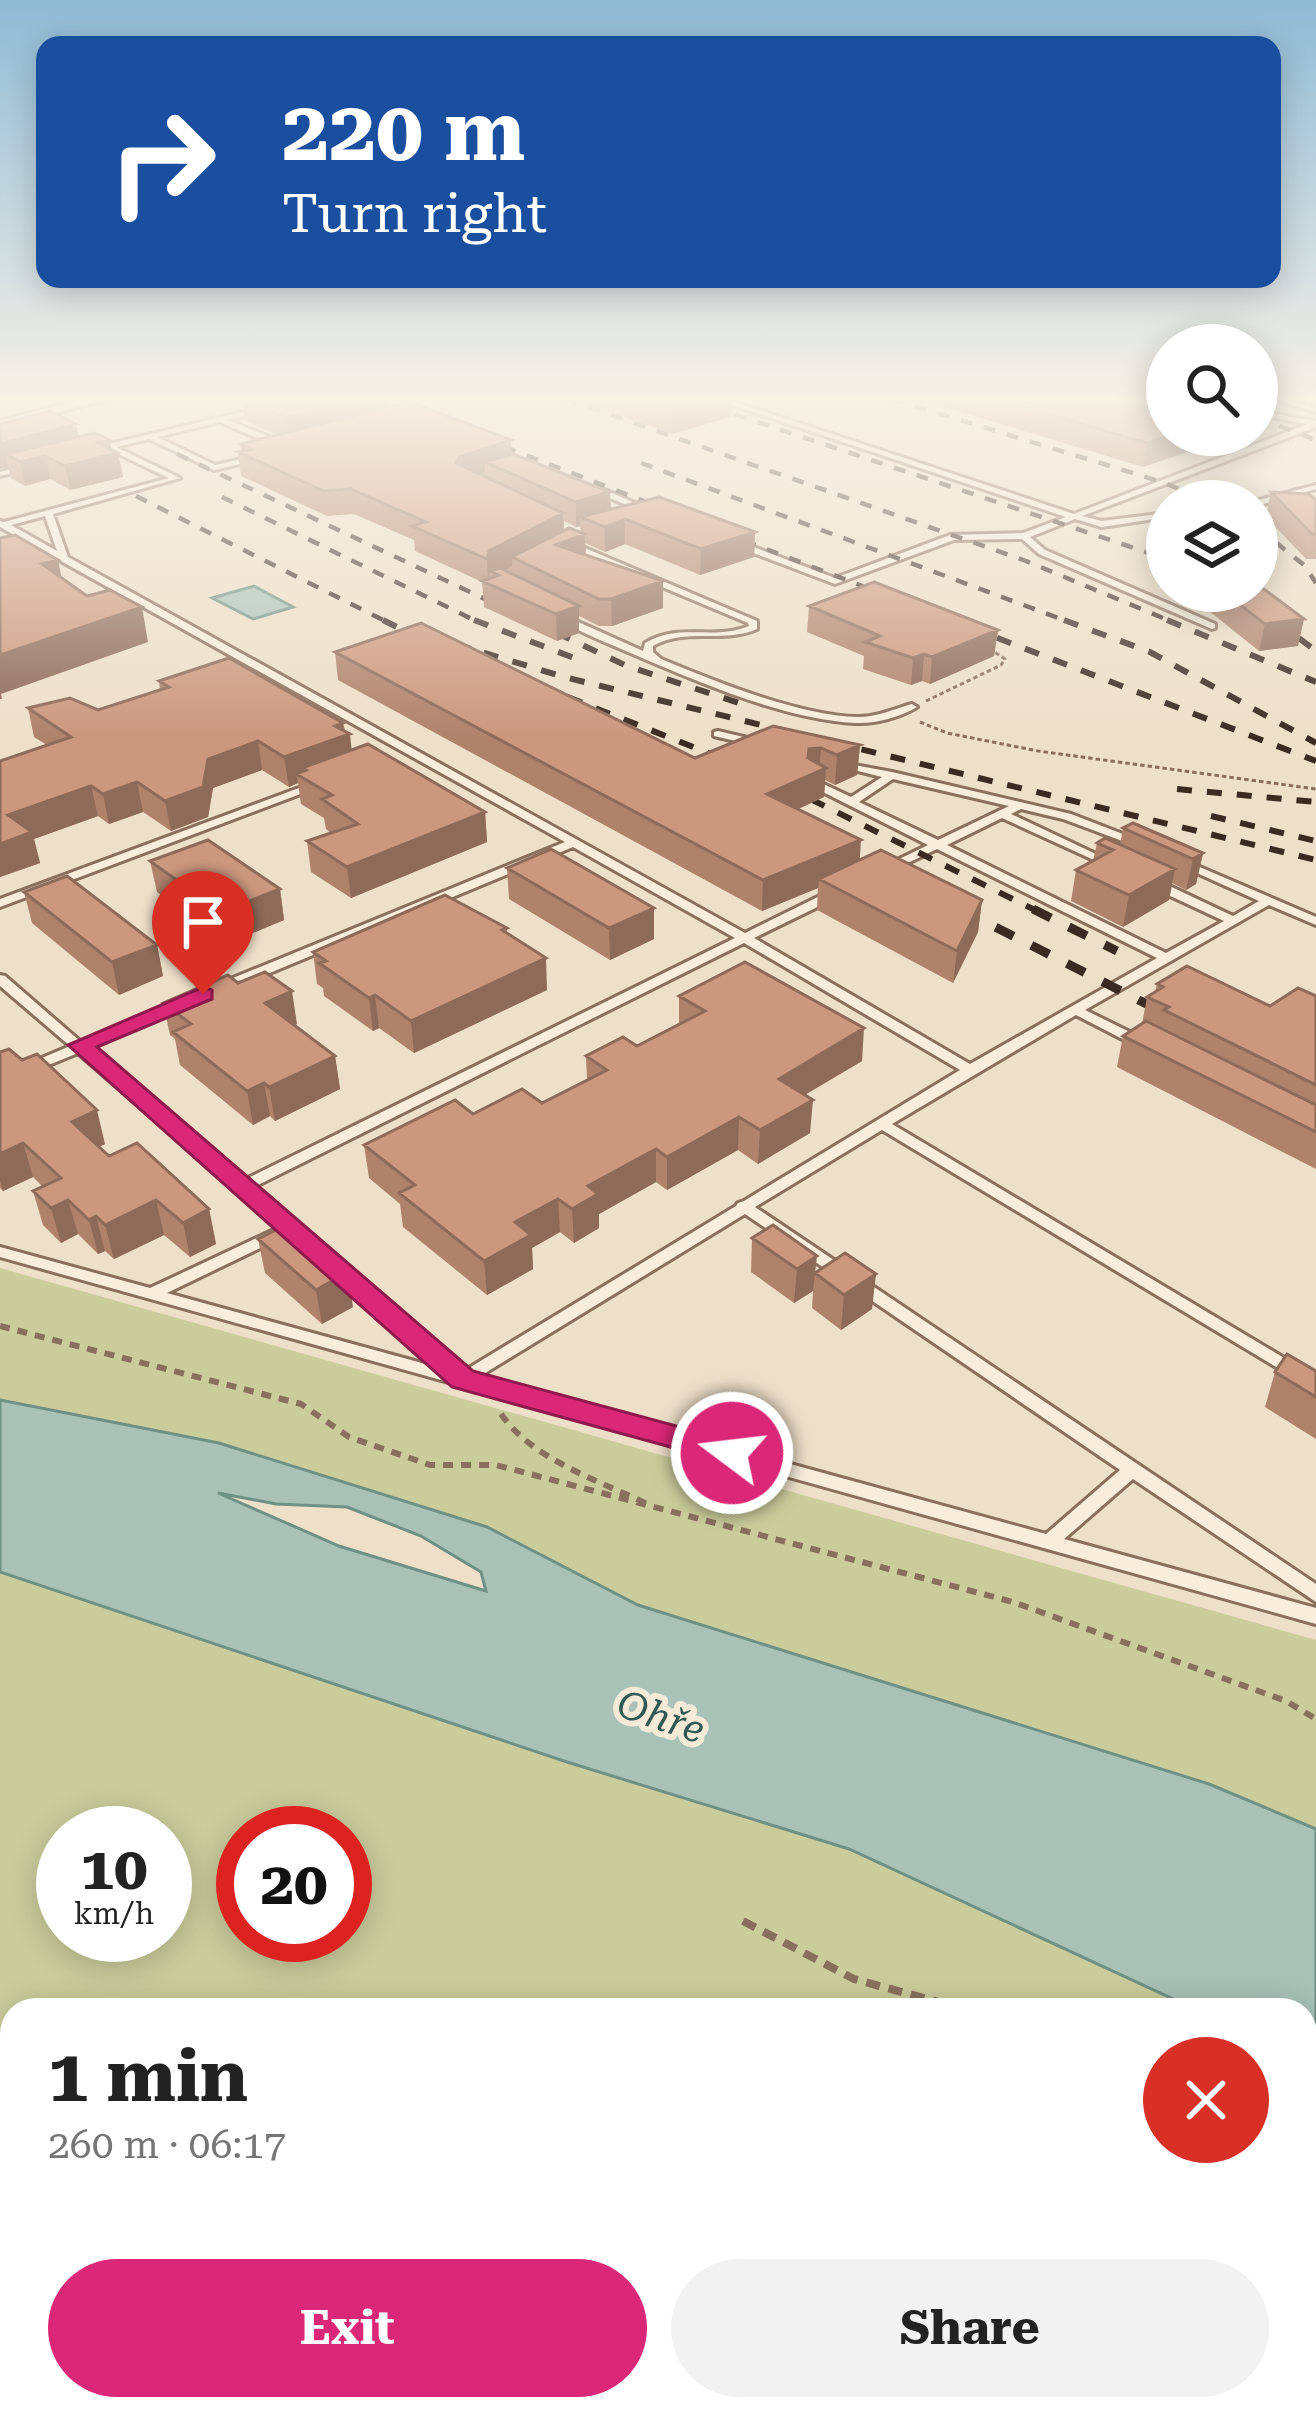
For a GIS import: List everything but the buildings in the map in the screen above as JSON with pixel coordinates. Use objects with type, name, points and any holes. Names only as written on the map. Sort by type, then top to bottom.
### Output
[{"type":"lane","points":[[1,524],[52,512]]},
{"type":"lane","points":[[632,518],[651,512]]},
{"type":"lane","points":[[1060,512],[1102,524],[1146,518]]},
{"type":"lane","points":[[733,542],[835,581],[953,537],[1024,536],[1088,512]]},
{"type":"lane","points":[[48,513],[59,555]]},
{"type":"lane","points":[[1,524],[741,936],[970,1070]]},
{"type":"lane","points":[[1024,536],[1042,552],[1212,626]]},
{"type":"lane","points":[[551,554],[572,540],[752,621],[754,627],[730,636],[672,633],[657,638],[648,644],[648,653],[657,660]]},
{"type":"lane","points":[[36,557],[59,555]]},
{"type":"lane","points":[[557,616],[657,660],[775,700],[850,719],[887,716],[912,707]]},
{"type":"lane","points":[[718,734],[783,749]]},
{"type":"lane","points":[[387,759],[408,751]]},
{"type":"lane","points":[[826,760],[1066,816],[1149,848]]},
{"type":"lane","points":[[851,802],[892,776]]},
{"type":"lane","points":[[0,903],[322,783]]},
{"type":"lane","points":[[813,783],[1164,957]]},
{"type":"lane","points":[[879,873],[1018,806]]},
{"type":"lane","points":[[1002,814],[1129,872]]},
{"type":"lane","points":[[209,992],[573,843]]},
{"type":"lane","points":[[1169,856],[1316,921]]},
{"type":"lane","points":[[242,1187],[741,936],[860,882]]},
{"type":"lane","points":[[1150,882],[1234,921]]},
{"type":"lane","points":[[463,1379],[970,1070],[1269,901]]},
{"type":"lane","points":[[0,979],[307,1243]]},
{"type":"lane","points":[[0,1081],[187,1001]]},
{"type":"lane","points":[[1074,1009],[1155,1050]]},
{"type":"lane","points":[[884,1125],[1316,1385]]},
{"type":"lane","points":[[743,1206],[1316,1594]]},
{"type":"lane","points":[[149,1295],[289,1228]]},
{"type":"lane","points":[[0,1252],[1316,1616]]},
{"type":"lane","points":[[324,1258],[463,1379]]},
{"type":"lane","points":[[1051,1540],[1132,1470]]},
{"type":"path","points":[[978,644],[1005,659],[1001,665],[912,707],[911,716],[924,725],[991,742],[1316,789]]},
{"type":"path","points":[[0,1326],[301,1404],[349,1437],[430,1465],[496,1465],[1013,1602],[1286,1701],[1316,1719]]},
{"type":"path","points":[[504,1390],[500,1411],[506,1424],[527,1441],[658,1509]]},
{"type":"path","points":[[742,1921],[854,1979],[924,1998]]},
{"type":"green space","points":[[0,1268],[1316,1640],[1316,1829],[1209,1784],[638,1605],[487,1527],[219,1443],[0,1400]]},
{"type":"green space","points":[[0,1572],[567,1762],[849,1849],[1171,1998],[0,1998]]},
{"type":"water","points":[[254,586],[293,607],[253,619],[212,598]]},
{"type":"water","name":"Ohře","points":[[0,1400],[219,1443],[487,1527],[638,1605],[1209,1784],[1316,1829],[1316,1998],[1171,1998],[849,1849],[567,1762],[0,1572]],"holes":[[[218,1493],[276,1504],[347,1507],[421,1536],[481,1572],[486,1591],[339,1546]]]},
{"type":"railway","points":[[168,512],[389,623]]},
{"type":"railway","points":[[253,512],[480,623]]},
{"type":"railway","points":[[300,512],[536,623]]},
{"type":"railway","points":[[773,512],[1072,623]]},
{"type":"railway","points":[[887,512],[1026,561],[1175,623]]},
{"type":"railway","points":[[1026,512],[1146,552]]},
{"type":"railway","points":[[722,532],[896,599]]},
{"type":"railway","points":[[1278,544],[1304,565],[1316,583]]},
{"type":"railway","points":[[1265,612],[1279,623]]},
{"type":"railway","points":[[383,620],[389,623]]},
{"type":"railway","points":[[474,620],[577,659]]},
{"type":"railway","points":[[529,620],[627,666],[745,705]]},
{"type":"railway","points":[[1064,620],[1150,652],[1316,743]]},
{"type":"railway","points":[[1167,620],[1316,682]]},
{"type":"railway","points":[[1275,620],[1316,651]]},
{"type":"railway","points":[[389,623],[431,644]]},
{"type":"railway","points":[[969,627],[1316,761]]},
{"type":"railway","points":[[455,644],[564,677],[1316,860]]},
{"type":"railway","points":[[540,686],[741,766]]},
{"type":"railway","points":[[784,786],[1039,912]]},
{"type":"railway","points":[[1177,789],[1316,802]]},
{"type":"railway","points":[[1211,816],[1316,841]]},
{"type":"railway","points":[[951,905],[965,911]]},
{"type":"railway","points":[[960,909],[965,911]]},
{"type":"railway","points":[[1033,909],[1039,912]]},
{"type":"railway","points":[[965,911],[1176,1019]]},
{"type":"railway","points":[[1039,912],[1117,951]]},
{"type":"route","points":[[203,994],[80,1045],[463,1379],[732,1453]]}]
